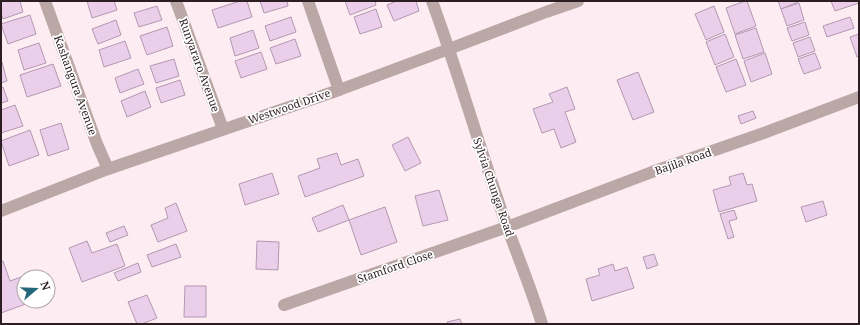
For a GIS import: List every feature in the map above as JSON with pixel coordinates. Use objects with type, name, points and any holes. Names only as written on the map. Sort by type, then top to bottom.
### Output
[{"type":"street","name":"Kashangura Avenue","points":[[45,1],[97,144],[108,169]]},
{"type":"street","name":"Runyararo Avenue","points":[[176,1],[223,129]]},
{"type":"street","points":[[308,1],[339,90]]},
{"type":"street","name":"Sylvia Chunga Road","points":[[432,1],[507,227],[530,287],[542,324]]},
{"type":"street","name":"Westwood Drive","points":[[1,211],[108,169],[339,90],[449,49],[543,6],[578,1]]},
{"type":"street","name":"Bajila Road","points":[[507,227],[652,172],[764,133],[859,97]]},
{"type":"street","name":"Stamford Close","points":[[284,305],[507,227]]},
{"type":"building","points":[[1,1],[20,1],[23,12],[3,19],[1,13]]},
{"type":"building","points":[[87,1],[114,1],[117,10],[92,18]]},
{"type":"building","points":[[240,1],[247,1],[252,17],[218,28],[212,10]]},
{"type":"building","points":[[260,1],[287,1],[288,6],[264,13]]},
{"type":"building","points":[[345,1],[375,1],[376,5],[350,15]]},
{"type":"building","points":[[397,1],[416,1],[419,11],[394,21],[387,5]]},
{"type":"building","points":[[747,1],[756,26],[735,34],[726,8]]},
{"type":"building","points":[[778,1],[798,1],[798,2],[781,9]]},
{"type":"building","points":[[831,1],[859,1],[859,3],[835,11]]},
{"type":"building","points":[[799,3],[804,20],[787,26],[781,9]]},
{"type":"building","points":[[157,6],[162,20],[139,27],[134,13]]},
{"type":"building","points":[[714,6],[724,32],[706,40],[695,14]]},
{"type":"building","points":[[376,9],[382,27],[360,34],[354,17]]},
{"type":"building","points":[[30,15],[36,34],[8,44],[1,24]]},
{"type":"building","points":[[291,17],[296,32],[270,41],[265,26]]},
{"type":"building","points":[[850,17],[854,28],[827,37],[823,26]]},
{"type":"building","points":[[116,20],[121,35],[98,44],[92,29]]},
{"type":"building","points":[[805,22],[809,35],[792,41],[787,28]]},
{"type":"building","points":[[167,27],[173,46],[147,55],[140,36]]},
{"type":"building","points":[[756,28],[764,52],[743,59],[735,35]]},
{"type":"building","points":[[253,30],[259,48],[235,56],[230,38]]},
{"type":"building","points":[[725,34],[734,57],[715,65],[706,42]]},
{"type":"building","points":[[859,34],[859,56],[857,57],[850,37]]},
{"type":"building","points":[[810,37],[815,51],[798,57],[793,43]]},
{"type":"building","points":[[295,39],[301,56],[276,64],[270,48]]},
{"type":"building","points":[[125,41],[131,58],[104,67],[99,50]]},
{"type":"building","points":[[39,43],[46,63],[24,70],[18,50]]},
{"type":"building","points":[[261,52],[267,69],[241,78],[235,61]]},
{"type":"building","points":[[765,53],[772,74],[751,82],[744,61]]},
{"type":"building","points":[[815,53],[821,68],[804,74],[798,59]]},
{"type":"building","points":[[174,59],[179,76],[156,83],[150,66]]},
{"type":"building","points":[[736,59],[746,85],[726,92],[716,67]]},
{"type":"building","points":[[2,62],[7,81],[1,83],[1,63]]},
{"type":"building","points":[[53,64],[61,86],[27,97],[20,75]]},
{"type":"building","points":[[138,69],[144,84],[120,93],[115,78]]},
{"type":"building","points":[[638,72],[654,112],[633,120],[617,80]]},
{"type":"building","points":[[180,80],[185,95],[161,103],[156,88]]},
{"type":"building","points":[[1,87],[3,87],[8,101],[1,103]]},
{"type":"building","points":[[567,87],[575,109],[565,112],[576,142],[561,148],[554,129],[542,133],[533,109],[553,102],[549,94]]},
{"type":"building","points":[[145,91],[151,107],[127,117],[121,101]]},
{"type":"building","points":[[15,105],[23,126],[1,133],[1,110]]},
{"type":"building","points":[[753,111],[756,118],[741,124],[738,116]]},
{"type":"building","points":[[61,123],[69,149],[48,156],[40,130]]},
{"type":"building","points":[[30,130],[39,155],[9,166],[1,141]]},
{"type":"building","points":[[408,137],[421,163],[405,171],[392,145]]},
{"type":"building","points":[[337,153],[341,165],[358,159],[364,176],[305,197],[298,176],[320,168],[317,159]]},
{"type":"building","points":[[272,173],[279,194],[245,205],[239,184]]},
{"type":"building","points":[[743,173],[747,185],[752,184],[757,201],[719,212],[713,190],[731,185],[729,177]]},
{"type":"building","points":[[439,190],[448,220],[423,226],[415,196]]},
{"type":"building","points":[[823,201],[827,215],[806,222],[801,207]]},
{"type":"building","points":[[176,203],[187,231],[158,242],[151,225],[168,218],[165,208]]},
{"type":"building","points":[[343,205],[349,220],[318,232],[312,218]]},
{"type":"building","points":[[385,207],[397,242],[361,255],[349,220]]},
{"type":"building","points":[[734,210],[737,219],[729,221],[734,237],[728,239],[720,214]]},
{"type":"building","points":[[124,226],[128,235],[110,242],[106,233]]},
{"type":"building","points":[[87,241],[92,253],[117,244],[125,266],[82,282],[69,248]]},
{"type":"building","points":[[257,241],[279,242],[278,270],[256,269]]},
{"type":"building","points":[[176,244],[181,257],[152,267],[147,255]]},
{"type":"building","points":[[654,254],[658,265],[647,269],[643,257]]},
{"type":"building","points":[[3,261],[10,281],[16,279],[16,308],[1,313],[1,262]]},
{"type":"building","points":[[138,263],[141,272],[118,281],[114,273]]},
{"type":"building","points":[[613,264],[615,271],[627,267],[634,288],[592,301],[586,279],[600,275],[598,269]]},
{"type":"building","points":[[185,286],[206,286],[206,317],[184,317]]},
{"type":"building","points":[[147,295],[157,318],[142,324],[137,324],[128,302]]},
{"type":"building","points":[[460,319],[462,324],[448,324],[447,322]]}]
